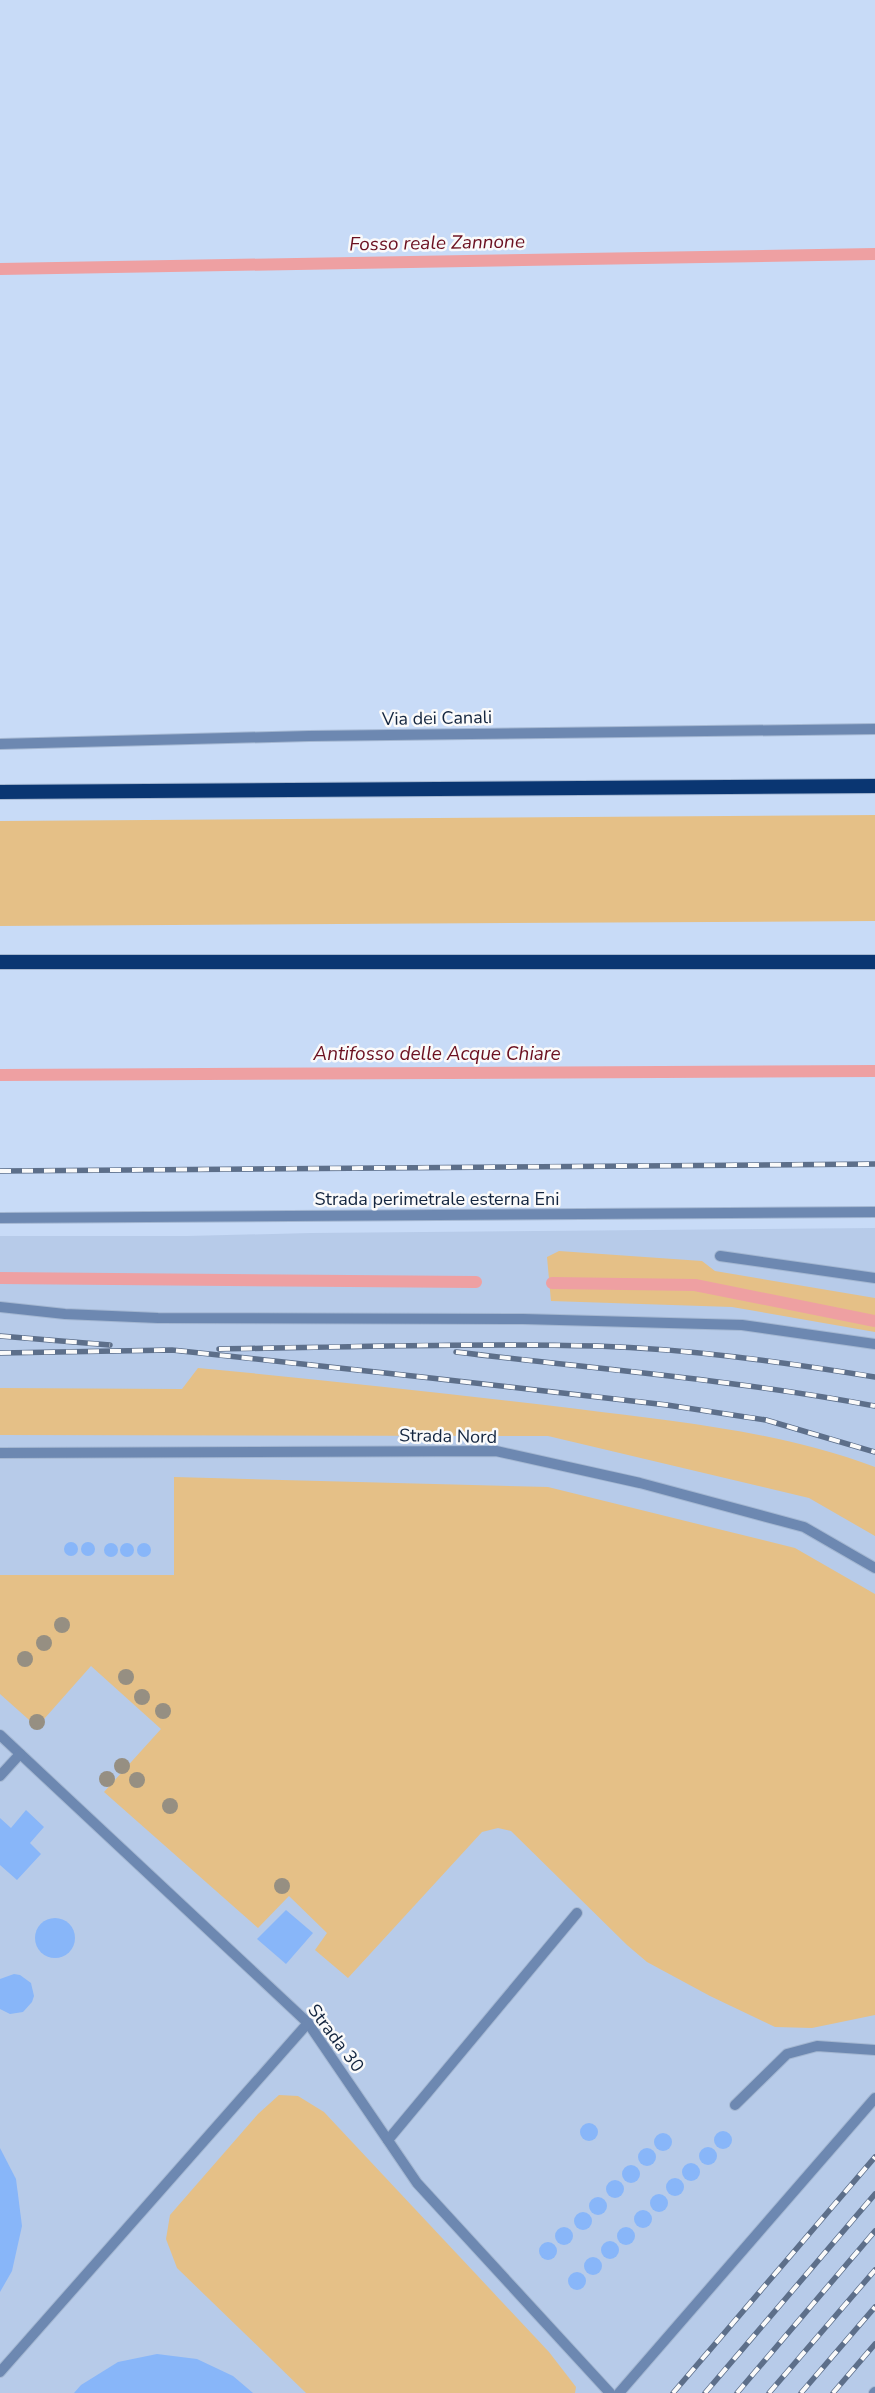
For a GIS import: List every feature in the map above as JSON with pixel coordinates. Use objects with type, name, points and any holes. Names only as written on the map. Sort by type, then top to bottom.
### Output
[{"type":"highway","points":[[0,792],[875,786]]},
{"type":"highway","points":[[0,962],[875,962]]},
{"type":"street","name":"Via dei Canali","points":[[0,744],[309,736],[875,729]]},
{"type":"street","name":"Strada perimetrale esterna Eni","points":[[0,1218],[875,1212]]},
{"type":"street","points":[[720,1256],[875,1278]]},
{"type":"street","points":[[0,1307],[65,1314],[158,1318],[513,1319],[742,1325],[875,1344]]},
{"type":"street","name":"Strada Nord","points":[[0,1453],[496,1450],[640,1483],[804,1527],[875,1568]]},
{"type":"street","name":"Strada 30","points":[[0,1735],[308,2022],[417,2182],[610,2393]]},
{"type":"street","points":[[0,1776],[20,1754]]},
{"type":"street","points":[[388,2140],[577,1913]]},
{"type":"street","points":[[0,2372],[308,2022]]},
{"type":"street","points":[[735,2105],[787,2054],[817,2046],[875,2050]]},
{"type":"street","points":[[619,2393],[875,2098]]},
{"type":"shaded area","points":[[875,815],[875,921],[0,926],[0,821]]},
{"type":"shaded area","points":[[875,1228],[875,2393],[0,2393],[0,1236],[187,1236],[311,1233]]},
{"type":"shaded area","points":[[559,1251],[702,1261],[715,1271],[875,1298],[875,1332],[732,1307],[551,1301],[547,1257]]},
{"type":"shaded area","points":[[198,1368],[653,1418],[728,1429],[803,1445],[875,1467],[875,1536],[809,1498],[548,1436],[0,1435],[0,1388],[182,1389]]},
{"type":"shaded area","points":[[174,1477],[548,1487],[795,1548],[875,1594],[875,2015],[812,2028],[775,2027],[710,1996],[647,1962],[627,1945],[511,1831],[498,1828],[482,1832],[348,1978],[315,1950],[327,1933],[289,1896],[258,1928],[104,1792],[161,1729],[91,1666],[37,1727],[0,1694],[0,1575],[174,1575]]},
{"type":"shaded area","points":[[279,2095],[298,2096],[324,2112],[549,2352],[576,2387],[575,2393],[306,2393],[177,2268],[166,2239],[170,2215],[258,2114]]},
{"type":"building","points":[[68,1542],[74,1542],[78,1549],[74,1556],[68,1556],[64,1552],[64,1546]]},
{"type":"building","points":[[85,1542],[91,1542],[95,1549],[91,1556],[85,1556],[81,1552],[81,1546]]},
{"type":"building","points":[[108,1543],[114,1543],[118,1550],[114,1557],[108,1557],[104,1553],[104,1547]]},
{"type":"building","points":[[124,1543],[130,1543],[134,1550],[130,1557],[124,1557],[120,1553],[120,1547]]},
{"type":"building","points":[[141,1543],[147,1543],[151,1550],[147,1557],[141,1557],[137,1553],[137,1547]]},
{"type":"building","points":[[26,1810],[44,1827],[30,1843],[41,1854],[17,1880],[0,1865],[0,1818],[11,1828]]},
{"type":"building","points":[[286,1910],[313,1933],[286,1964],[257,1939]]},
{"type":"building","points":[[59,1918],[66,1921],[72,1927],[75,1938],[74,1946],[66,1955],[59,1958],[51,1958],[44,1955],[36,1946],[35,1934],[38,1927],[47,1919]]},
{"type":"building","points":[[14,1974],[20,1975],[31,1983],[34,1996],[32,2002],[23,2012],[10,2014],[0,2009],[0,1979]]},
{"type":"building","points":[[589,2123],[595,2126],[598,2132],[595,2138],[589,2141],[583,2138],[580,2132],[583,2126]]},
{"type":"building","points":[[723,2131],[729,2134],[732,2140],[729,2146],[723,2149],[717,2146],[714,2140],[717,2134]]},
{"type":"building","points":[[663,2133],[669,2136],[672,2142],[669,2148],[663,2151],[657,2148],[654,2142],[657,2136]]},
{"type":"building","points":[[708,2147],[714,2150],[717,2156],[714,2162],[708,2165],[702,2162],[699,2156],[702,2150]]},
{"type":"building","points":[[0,2148],[16,2179],[22,2226],[12,2271],[0,2292]]},
{"type":"building","points":[[647,2148],[653,2151],[656,2157],[653,2163],[647,2166],[641,2163],[638,2157],[641,2151]]},
{"type":"building","points":[[691,2163],[697,2166],[700,2172],[697,2178],[691,2181],[685,2178],[682,2172],[685,2166]]},
{"type":"building","points":[[631,2165],[637,2168],[640,2174],[637,2180],[631,2183],[625,2180],[622,2174],[625,2168]]},
{"type":"building","points":[[675,2178],[681,2181],[684,2187],[681,2193],[675,2196],[669,2193],[666,2187],[669,2181]]},
{"type":"building","points":[[615,2180],[621,2183],[624,2189],[621,2195],[615,2198],[609,2195],[606,2189],[609,2183]]},
{"type":"building","points":[[659,2194],[665,2197],[668,2203],[665,2209],[659,2212],[653,2209],[650,2203],[653,2197]]},
{"type":"building","points":[[598,2197],[604,2200],[607,2206],[604,2212],[598,2215],[592,2212],[589,2206],[592,2200]]},
{"type":"building","points":[[643,2210],[649,2213],[652,2219],[649,2225],[643,2228],[637,2225],[634,2219],[637,2213]]},
{"type":"building","points":[[583,2212],[589,2215],[592,2221],[589,2227],[583,2230],[577,2227],[574,2221],[577,2215]]},
{"type":"building","points":[[564,2227],[570,2230],[573,2236],[570,2242],[564,2245],[558,2242],[555,2236],[558,2230]]},
{"type":"building","points":[[626,2227],[632,2230],[635,2236],[632,2242],[626,2245],[620,2242],[617,2236],[620,2230]]},
{"type":"building","points":[[610,2241],[616,2244],[619,2250],[616,2256],[610,2259],[604,2256],[601,2250],[604,2244]]},
{"type":"building","points":[[548,2242],[554,2245],[557,2251],[554,2257],[548,2260],[542,2257],[539,2251],[542,2245]]},
{"type":"building","points":[[593,2257],[599,2260],[602,2266],[599,2272],[593,2275],[587,2272],[584,2266],[587,2260]]},
{"type":"building","points":[[577,2272],[583,2275],[586,2281],[583,2287],[577,2290],[571,2287],[568,2281],[571,2275]]},
{"type":"building","points":[[157,2354],[197,2359],[233,2376],[253,2393],[74,2393],[81,2385],[118,2362]]},
{"type":"waterway","name":"Fosso reale Zannone","points":[[0,269],[875,254]]},
{"type":"waterway","name":"Antifosso delle Acque Chiare","points":[[0,1075],[875,1071]]},
{"type":"waterway","points":[[0,1278],[476,1282]]},
{"type":"waterway","points":[[552,1283],[695,1285],[875,1321]]},
{"type":"railway","points":[[0,1171],[875,1164]]},
{"type":"railway","points":[[0,1336],[110,1345]]},
{"type":"railway","points":[[219,1349],[456,1345],[597,1346],[667,1350],[736,1357],[875,1377]]},
{"type":"railway","points":[[0,1353],[172,1350],[422,1377],[667,1405],[766,1420],[875,1452]]},
{"type":"railway","points":[[456,1352],[719,1382],[875,1406]]},
{"type":"railway","points":[[673,2393],[875,2157]]},
{"type":"railway","points":[[705,2393],[875,2194]]},
{"type":"railway","points":[[737,2393],[875,2231]]},
{"type":"railway","points":[[769,2393],[875,2270]]},
{"type":"railway","points":[[801,2393],[875,2307]]},
{"type":"railway","points":[[833,2393],[875,2344]]}]
